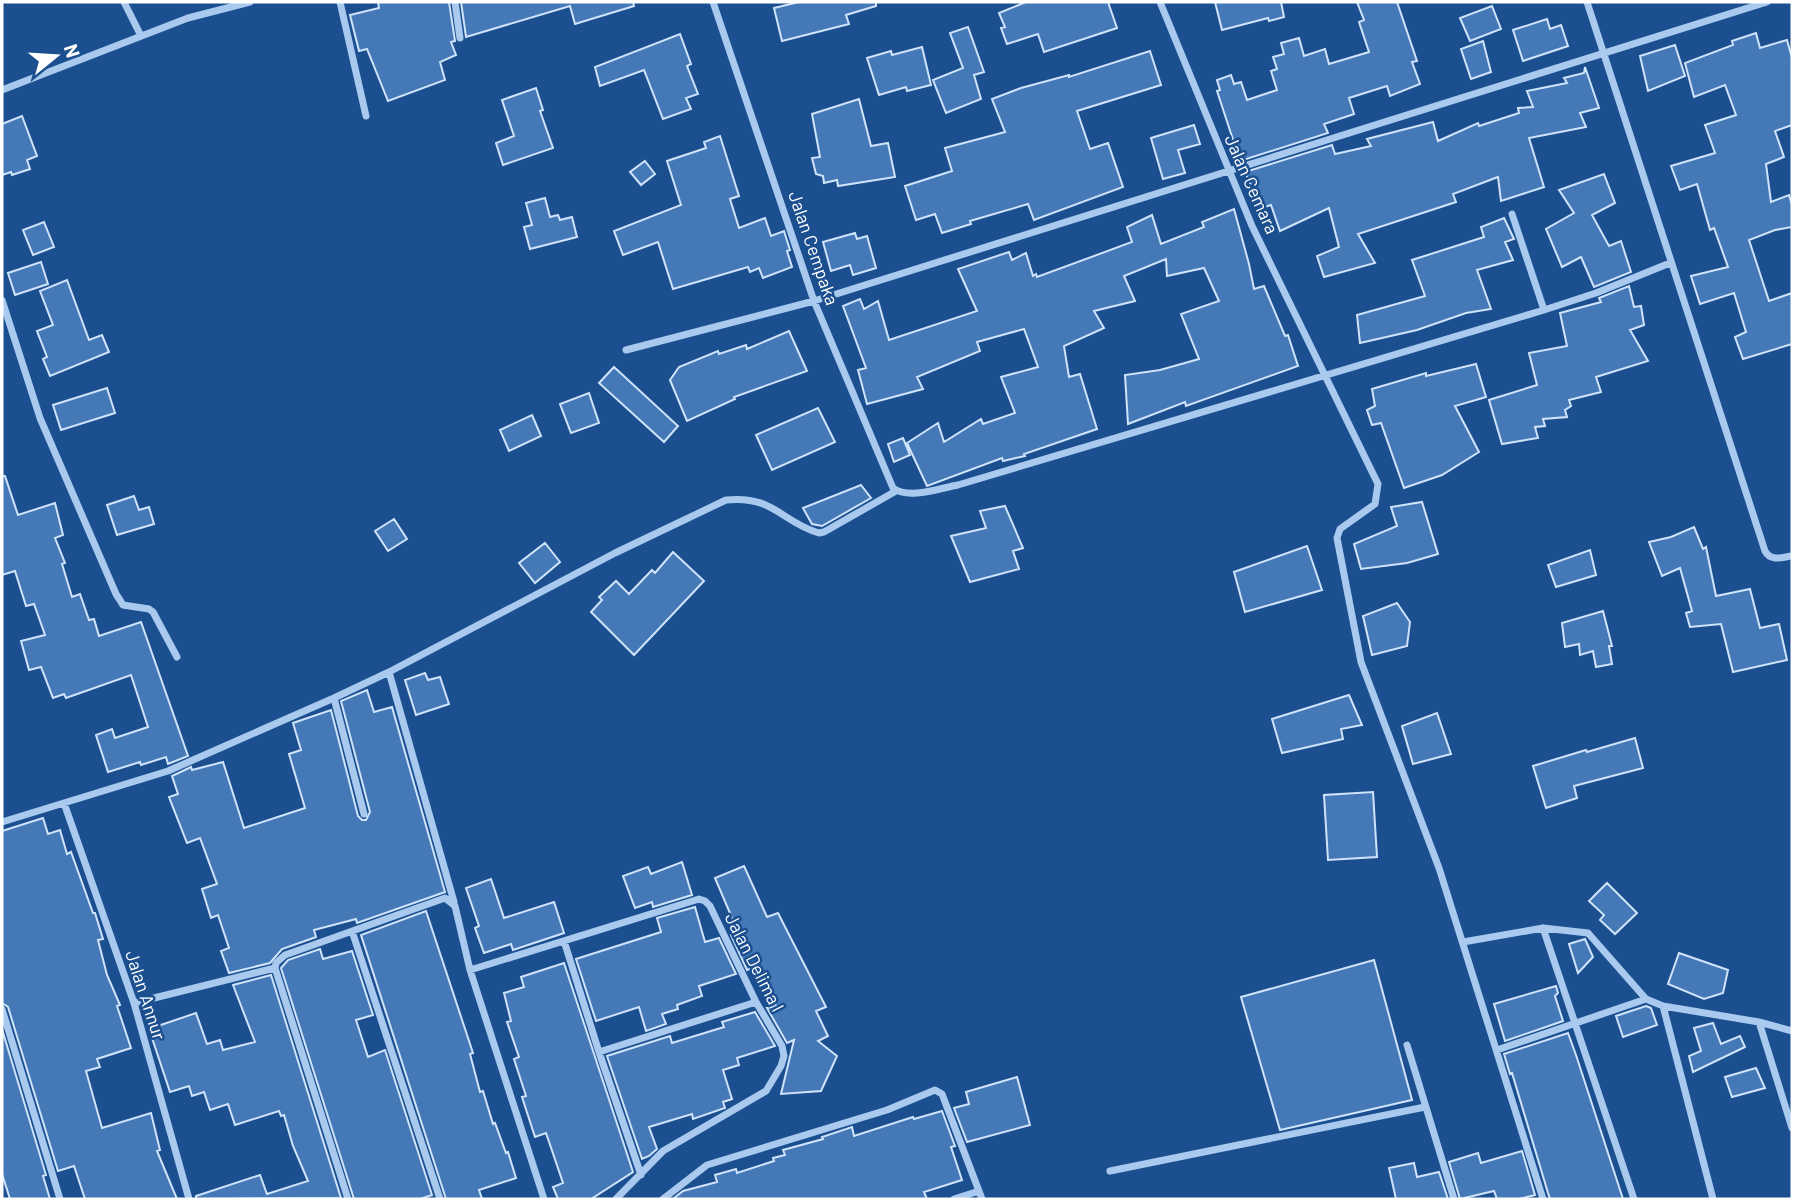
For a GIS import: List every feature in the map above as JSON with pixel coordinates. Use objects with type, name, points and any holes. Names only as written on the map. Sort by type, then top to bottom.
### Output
[{"type":"street","points":[[124,2],[141,36]]},
{"type":"street","points":[[2,90],[188,18],[250,2]]},
{"type":"street","points":[[340,2],[366,116]]},
{"type":"street","points":[[455,2],[460,37]]},
{"type":"street","name":"Jalan Cempaka","points":[[713,2],[814,300],[900,492]]},
{"type":"street","name":"Jalan Cemara","points":[[1160,2],[1227,170],[1323,375],[1378,484],[1374,504],[1340,529],[1337,538],[1362,662],[1439,868],[1463,942]]},
{"type":"street","points":[[1587,2],[1765,551],[1775,558],[1792,556]]},
{"type":"street","points":[[626,350],[814,300],[1767,2]]},
{"type":"street","points":[[1512,214],[1544,310]]},
{"type":"street","points":[[2,822],[168,771],[334,698],[389,673],[615,553],[726,500],[742,498],[764,503],[819,533],[824,532],[900,492],[958,485],[1544,310],[1596,293],[1670,263]]},
{"type":"street","points":[[2,300],[40,418],[116,594],[124,605],[153,612],[177,657]]},
{"type":"street","points":[[389,673],[455,906],[470,970],[544,1199]]},
{"type":"street","points":[[334,698],[364,814]]},
{"type":"street","name":"Jalan Annur","points":[[64,803],[134,1003],[189,1199]]},
{"type":"street","points":[[348,1199],[275,968],[276,963],[285,955],[445,898],[455,906]]},
{"type":"street","name":"Jalan Delima I","points":[[470,970],[699,899],[710,906],[756,1002],[782,1046],[784,1056],[774,1081],[766,1091],[663,1150],[616,1199]]},
{"type":"street","points":[[1543,928],[1634,1199]]},
{"type":"street","points":[[1543,1199],[1463,942],[1543,928],[1591,934],[1646,999],[1663,1006],[1759,1022],[1792,1031]]},
{"type":"street","points":[[352,931],[440,1199]]},
{"type":"street","points":[[564,941],[598,1052],[641,1175]]},
{"type":"street","points":[[134,1003],[275,968]]},
{"type":"street","points":[[1497,1050],[1646,999]]},
{"type":"street","points":[[598,1052],[756,1002]]},
{"type":"street","points":[[1663,1006],[1713,1199]]},
{"type":"street","points":[[2,1009],[60,1199]]},
{"type":"street","points":[[1759,1022],[1792,1128]]},
{"type":"street","points":[[1407,1045],[1454,1199]]},
{"type":"street","points":[[663,1199],[707,1165],[887,1110],[935,1090],[942,1094],[980,1195],[954,1199]]},
{"type":"street","points":[[1110,1171],[1425,1107]]},
{"type":"building","points":[[378,2],[449,2],[455,41],[451,42],[456,55],[440,62],[445,80],[388,101],[367,49],[359,51],[350,15],[379,8]]},
{"type":"building","points":[[461,2],[633,2],[634,6],[575,24],[570,6],[466,37]]},
{"type":"building","points":[[799,2],[876,2],[876,6],[846,15],[849,24],[782,41],[774,8]]},
{"type":"building","points":[[1026,2],[1108,2],[1117,28],[1044,52],[1038,34],[1007,44],[1001,28],[1005,27],[999,13]]},
{"type":"building","points":[[1215,2],[1281,2],[1284,17],[1269,21],[1268,18],[1222,30]]},
{"type":"building","points":[[1357,2],[1397,2],[1417,61],[1412,62],[1420,84],[1390,96],[1387,86],[1349,98],[1354,114],[1324,124],[1328,133],[1240,161],[1217,91],[1220,90],[1217,80],[1231,75],[1234,84],[1241,82],[1247,100],[1277,90],[1271,71],[1277,69],[1273,57],[1284,54],[1281,43],[1299,38],[1304,56],[1325,49],[1329,64],[1369,52],[1359,22],[1364,20]]},
{"type":"building","points":[[1492,6],[1501,29],[1470,41],[1460,18]]},
{"type":"building","points":[[1547,19],[1550,29],[1561,25],[1568,46],[1523,61],[1513,30]]},
{"type":"building","points":[[968,27],[984,72],[974,75],[981,99],[946,113],[933,80],[963,68],[950,33]]},
{"type":"building","points":[[1756,33],[1760,48],[1787,40],[1792,58],[1792,125],[1775,131],[1784,157],[1766,164],[1771,202],[1789,195],[1792,227],[1749,240],[1769,301],[1792,293],[1792,344],[1743,359],[1735,337],[1746,332],[1734,293],[1700,304],[1691,276],[1728,267],[1714,228],[1710,230],[1697,184],[1680,190],[1671,166],[1715,153],[1705,125],[1736,115],[1725,85],[1694,97],[1685,63],[1733,45],[1732,41]]},
{"type":"building","points":[[680,34],[691,64],[687,66],[698,94],[686,98],[691,109],[663,119],[644,70],[600,86],[595,67]]},
{"type":"building","points":[[1483,41],[1491,72],[1471,79],[1461,49]]},
{"type":"building","points":[[1675,45],[1685,76],[1648,91],[1640,56]]},
{"type":"building","points":[[922,47],[931,85],[907,91],[906,87],[879,95],[867,58],[891,51],[892,55]]},
{"type":"building","points":[[1150,51],[1161,85],[1077,111],[1090,149],[1108,143],[1123,187],[1034,220],[1028,204],[970,221],[971,224],[942,233],[935,214],[916,220],[905,186],[952,171],[945,148],[1005,132],[992,99]]},
{"type":"building","points":[[1585,67],[1599,108],[1580,113],[1586,127],[1529,138],[1544,187],[1501,201],[1498,177],[1453,194],[1456,202],[1358,234],[1375,263],[1324,277],[1317,256],[1339,247],[1329,208],[1280,231],[1271,205],[1261,208],[1245,172],[1332,145],[1335,154],[1371,146],[1367,139],[1433,122],[1438,141],[1478,123],[1479,126],[1519,113],[1518,108],[1533,107],[1527,91],[1567,83],[1564,78],[1584,73]]},
{"type":"building","points":[[536,88],[543,110],[540,111],[553,148],[503,165],[496,143],[514,136],[502,100]]},
{"type":"building","points":[[859,99],[871,146],[888,143],[895,177],[838,186],[837,180],[824,183],[823,176],[816,174],[812,158],[820,157],[812,114]]},
{"type":"building","points":[[22,116],[37,156],[27,160],[30,169],[2,175],[2,124]]},
{"type":"building","points":[[1194,125],[1200,144],[1178,150],[1185,173],[1163,179],[1151,138]]},
{"type":"building","points":[[720,136],[739,196],[730,199],[739,228],[765,218],[771,236],[784,231],[792,267],[763,278],[759,268],[750,272],[748,267],[673,289],[658,242],[623,255],[614,231],[681,205],[667,161],[706,148],[704,142]]},
{"type":"building","points":[[645,161],[655,174],[641,185],[630,172]]},
{"type":"building","points":[[1604,174],[1615,203],[1592,215],[1609,246],[1621,241],[1631,272],[1594,287],[1581,257],[1562,267],[1546,229],[1574,213],[1559,190]]},
{"type":"building","points":[[545,198],[550,217],[558,215],[560,220],[572,217],[577,237],[530,249],[524,227],[532,225],[526,203]]},
{"type":"building","points":[[1234,209],[1254,289],[1264,286],[1285,336],[1288,335],[1298,366],[1186,406],[1185,402],[1128,424],[1125,375],[1160,370],[1199,359],[1181,314],[1219,301],[1204,268],[1167,276],[1166,259],[1124,276],[1135,301],[1094,311],[1104,328],[1064,346],[1069,377],[1080,374],[1097,429],[1024,454],[1025,456],[1003,461],[1002,458],[927,486],[907,443],[938,423],[944,442],[981,419],[983,424],[1015,413],[1001,377],[1038,367],[1024,329],[977,342],[980,351],[917,377],[923,389],[867,404],[858,370],[866,368],[843,306],[860,299],[864,309],[878,301],[889,340],[977,311],[958,269],[1009,252],[1012,260],[1026,253],[1033,276],[1036,274],[1037,277],[1132,242],[1127,227],[1152,215],[1161,244],[1204,227],[1202,222]]},
{"type":"building","points":[[1504,218],[1514,239],[1505,242],[1513,260],[1477,270],[1491,309],[1466,313],[1417,330],[1360,343],[1357,315],[1425,296],[1412,260],[1484,237],[1481,227]]},
{"type":"building","points":[[44,222],[54,247],[33,255],[23,230]]},
{"type":"building","points":[[855,233],[857,239],[867,236],[876,268],[853,275],[850,265],[831,271],[823,242]]},
{"type":"building","points":[[41,262],[48,284],[15,295],[8,273]]},
{"type":"building","points":[[67,280],[89,340],[102,335],[109,352],[50,376],[43,359],[47,357],[37,331],[53,325],[40,291]]},
{"type":"building","points":[[1629,286],[1634,307],[1641,306],[1644,325],[1630,330],[1648,361],[1596,377],[1601,392],[1569,400],[1571,406],[1565,410],[1567,417],[1543,419],[1545,426],[1535,427],[1538,438],[1502,444],[1489,400],[1537,385],[1529,353],[1567,346],[1560,313],[1601,302],[1599,298]]},
{"type":"building","points":[[789,331],[807,371],[734,397],[735,399],[687,421],[670,380],[679,367],[718,351],[719,354],[746,345],[747,349]]},
{"type":"building","points":[[1476,364],[1486,397],[1455,406],[1479,452],[1442,475],[1404,488],[1381,423],[1372,425],[1367,410],[1375,406],[1372,389],[1426,373],[1426,376]]},
{"type":"building","points":[[614,367],[678,426],[664,442],[599,383]]},
{"type":"building","points":[[107,388],[115,413],[61,430],[53,405]]},
{"type":"building","points":[[589,393],[599,423],[571,433],[560,404]]},
{"type":"building","points":[[818,408],[835,442],[772,470],[756,435]]},
{"type":"building","points":[[532,415],[541,436],[509,451],[500,430]]},
{"type":"building","points":[[903,438],[910,455],[894,462],[888,444]]},
{"type":"building","points":[[2,476],[5,476],[18,515],[55,503],[63,535],[55,538],[65,563],[62,564],[72,597],[80,594],[89,620],[94,619],[99,636],[141,622],[188,756],[168,764],[166,757],[108,772],[96,735],[112,729],[115,738],[148,727],[131,675],[66,698],[64,694],[53,698],[41,667],[29,670],[21,641],[45,635],[34,604],[26,606],[15,571],[2,575]]},
{"type":"building","points":[[861,485],[871,498],[822,526],[812,524],[803,508]]},
{"type":"building","points":[[134,496],[139,510],[149,507],[154,524],[117,535],[107,505]]},
{"type":"building","points":[[1422,502],[1438,554],[1407,563],[1361,569],[1354,544],[1397,526],[1391,507]]},
{"type":"building","points":[[1005,506],[1023,548],[1013,551],[1019,569],[970,582],[951,536],[986,528],[980,511]]},
{"type":"building","points":[[394,519],[407,539],[388,551],[375,531]]},
{"type":"building","points":[[1694,527],[1703,549],[1706,547],[1716,596],[1750,589],[1760,628],[1779,624],[1787,660],[1733,672],[1721,624],[1690,627],[1686,613],[1692,611],[1680,568],[1662,576],[1649,542],[1671,537]]},
{"type":"building","points":[[545,543],[560,562],[535,583],[519,563]]},
{"type":"building","points":[[1307,546],[1322,590],[1245,612],[1234,572]]},
{"type":"building","points":[[1590,550],[1596,575],[1556,587],[1548,565]]},
{"type":"building","points":[[673,552],[704,581],[634,655],[591,612],[602,600],[599,597],[616,581],[629,594],[652,570],[655,573]]},
{"type":"building","points":[[1397,603],[1410,622],[1407,646],[1372,655],[1363,616]]},
{"type":"building","points":[[1603,611],[1612,646],[1609,646],[1612,664],[1596,667],[1593,651],[1580,655],[1579,644],[1565,647],[1562,623]]},
{"type":"building","points":[[425,673],[428,680],[440,677],[449,704],[416,715],[405,680]]},
{"type":"building","points":[[367,690],[374,712],[392,707],[445,892],[357,923],[356,919],[314,930],[316,937],[282,949],[270,963],[229,973],[221,951],[229,948],[218,915],[211,918],[202,889],[217,884],[200,838],[187,843],[169,797],[178,794],[172,776],[191,767],[192,770],[223,762],[244,828],[305,808],[289,754],[301,750],[293,723],[331,710],[358,816],[366,820],[370,812],[341,701]]},
{"type":"building","points":[[1349,695],[1362,725],[1341,729],[1343,739],[1282,753],[1272,719]]},
{"type":"building","points":[[1437,713],[1451,754],[1413,764],[1402,726]]},
{"type":"building","points":[[1635,738],[1643,768],[1574,786],[1577,798],[1546,808],[1533,766]]},
{"type":"building","points":[[1373,792],[1377,857],[1328,860],[1324,795]]},
{"type":"building","points":[[43,818],[48,834],[60,830],[67,854],[71,852],[95,913],[103,939],[98,940],[107,975],[120,1005],[117,1006],[131,1048],[97,1059],[100,1067],[86,1071],[102,1128],[151,1113],[160,1150],[157,1151],[177,1199],[85,1199],[74,1166],[58,1171],[8,1007],[2,1003],[2,831]]},
{"type":"building","points":[[682,862],[692,895],[653,907],[652,902],[635,908],[623,876],[648,867],[651,874]]},
{"type":"building","points":[[744,866],[767,917],[778,913],[826,1007],[816,1011],[828,1036],[818,1041],[837,1056],[821,1091],[781,1094],[794,1040],[787,1043],[767,1008],[776,1006],[757,967],[747,970],[731,935],[738,932],[715,878]]},
{"type":"building","points":[[491,879],[504,918],[554,902],[564,933],[513,950],[511,944],[484,953],[475,928],[479,926],[466,888]]},
{"type":"building","points":[[1607,883],[1637,913],[1615,934],[1600,920],[1604,915],[1589,901]]},
{"type":"building","points":[[695,907],[705,942],[719,938],[736,974],[699,986],[702,996],[662,1014],[666,1024],[646,1031],[639,1007],[596,1021],[576,959],[661,932],[657,918]]},
{"type":"building","points":[[426,911],[473,1053],[470,1054],[480,1092],[483,1091],[493,1124],[495,1123],[506,1153],[508,1152],[516,1178],[479,1190],[482,1199],[446,1199],[361,935]]},
{"type":"building","points":[[1585,939],[1593,957],[1578,973],[1569,944]]},
{"type":"building","points":[[320,949],[323,959],[352,951],[373,1015],[356,1020],[368,1057],[385,1050],[432,1195],[420,1199],[354,1199],[281,968],[288,960]]},
{"type":"building","points":[[1679,953],[1728,970],[1723,993],[1704,999],[1668,984]]},
{"type":"building","points":[[1374,960],[1412,1100],[1280,1130],[1241,997]]},
{"type":"building","points":[[564,963],[633,1172],[591,1199],[558,1199],[553,1187],[563,1183],[546,1133],[535,1137],[522,1097],[526,1096],[514,1059],[519,1057],[507,1022],[511,1021],[504,993],[524,987],[521,977]]},
{"type":"building","points":[[271,975],[341,1198],[196,1199],[196,1196],[260,1175],[267,1194],[308,1181],[293,1146],[284,1115],[281,1116],[279,1111],[235,1125],[228,1104],[210,1110],[204,1092],[192,1096],[189,1086],[170,1092],[149,1029],[196,1013],[207,1044],[220,1040],[223,1050],[255,1042],[233,985]]},
{"type":"building","points":[[1556,986],[1558,993],[1555,996],[1563,1021],[1505,1041],[1494,1004]]},
{"type":"building","points":[[1646,1006],[1651,1008],[1657,1025],[1623,1037],[1616,1016]]},
{"type":"building","points":[[755,1012],[775,1046],[737,1058],[739,1065],[723,1070],[732,1099],[723,1102],[725,1108],[693,1119],[692,1114],[649,1127],[657,1149],[642,1159],[607,1056],[670,1036],[672,1043],[724,1027],[722,1022]]},
{"type":"building","points":[[1713,1023],[1721,1044],[1740,1036],[1745,1047],[1693,1072],[1689,1056],[1701,1051],[1694,1028]]},
{"type":"building","points":[[2,1029],[46,1175],[43,1176],[50,1199],[10,1199],[2,1174]]},
{"type":"building","points":[[1568,1033],[1623,1199],[1550,1199],[1548,1193],[1504,1054]]},
{"type":"building","points":[[1756,1068],[1765,1088],[1732,1097],[1725,1077]]},
{"type":"building","points":[[1017,1077],[1030,1125],[967,1142],[954,1108],[969,1104],[966,1092]]},
{"type":"building","points":[[942,1111],[955,1146],[951,1147],[962,1180],[924,1192],[927,1199],[673,1199],[683,1191],[717,1182],[715,1175],[736,1169],[737,1173],[774,1161],[773,1158],[785,1155],[783,1150],[823,1139],[822,1137],[852,1127],[854,1136],[913,1117],[914,1119]]},
{"type":"building","points":[[1522,1151],[1535,1195],[1519,1199],[1497,1199],[1494,1191],[1460,1199],[1449,1162],[1478,1153],[1481,1163]]},
{"type":"building","points":[[1414,1163],[1417,1177],[1439,1172],[1448,1199],[1396,1199],[1389,1168]]}]
